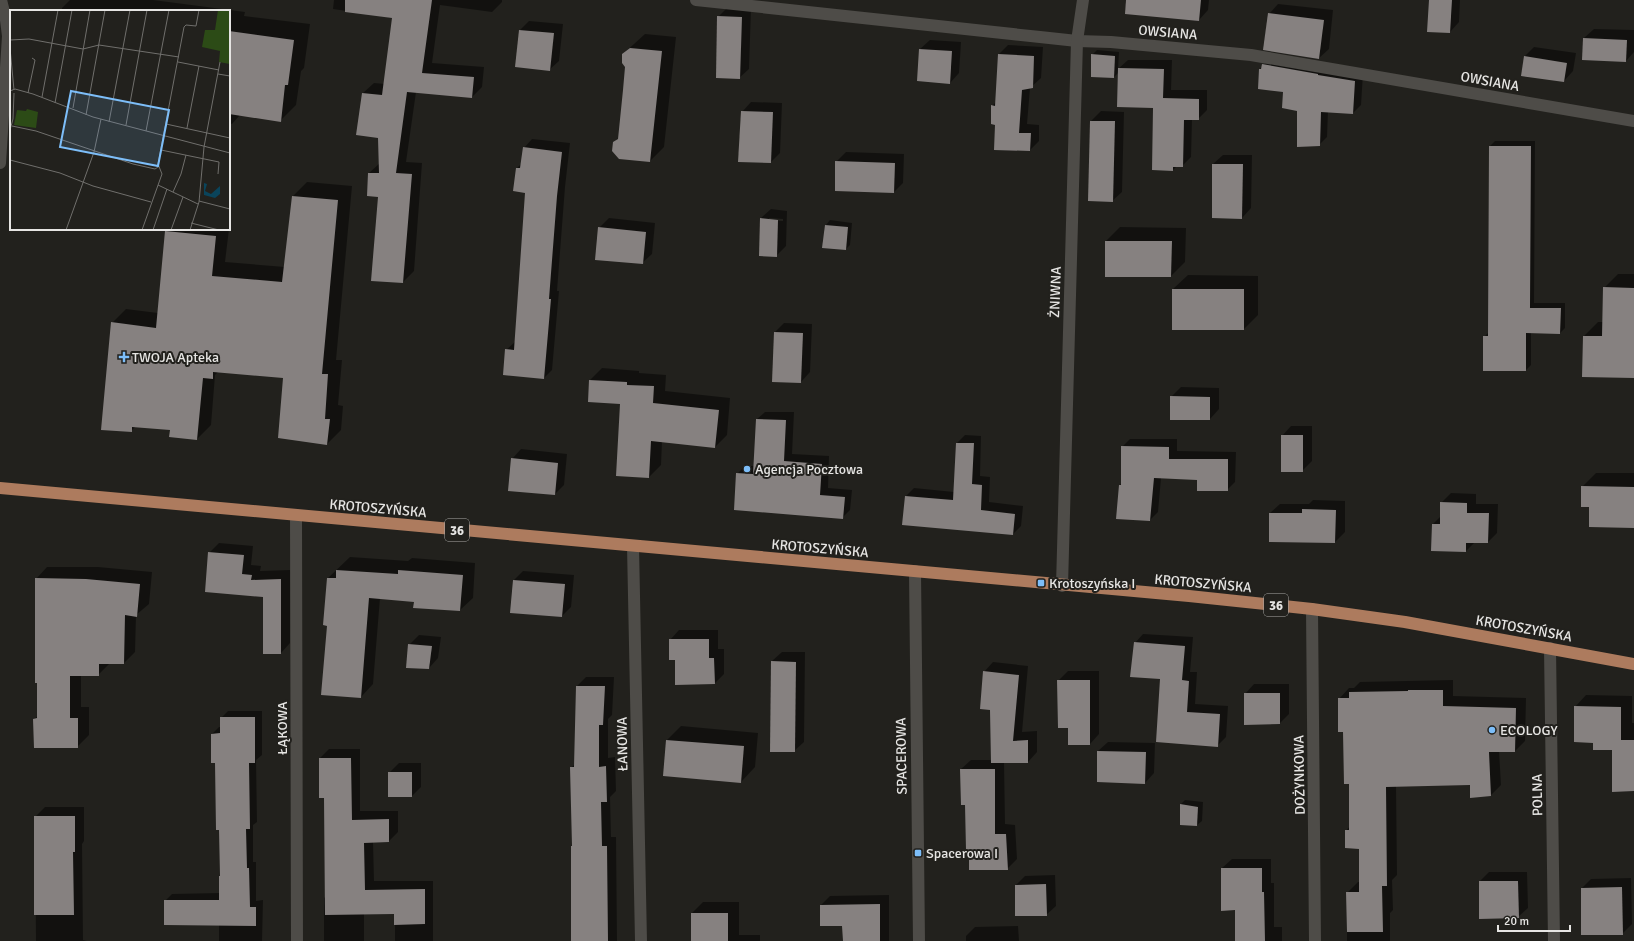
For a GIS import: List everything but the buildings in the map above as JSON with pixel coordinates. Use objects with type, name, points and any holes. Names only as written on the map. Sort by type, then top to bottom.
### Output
[{"type":"main road","name":"KROTOSZYŃSKA","points":[[0,488],[915,571],[1062,586],[1189,596],[1312,609],[1405,622],[1634,664]]},
{"type":"street","points":[[0,163],[8,36],[1,0]]},
{"type":"street","name":"OWSIANA","points":[[696,0],[1077,40],[1251,55],[1634,121]]},
{"type":"street","name":"ŻNIWNA","points":[[1062,586],[1077,40],[1083,0]]},
{"type":"street","name":"ŁĄKOWA","points":[[296,515],[297,941]]},
{"type":"street","name":"ŁANOWA","points":[[633,546],[641,941]]},
{"type":"street","name":"SPACEROWA","points":[[915,571],[919,941]]},
{"type":"street","name":"DOŻYNKOWA","points":[[1312,609],[1315,941]]},
{"type":"street","name":"POLNA","points":[[1550,648],[1554,941]]},
{"type":"place","name":"TWOJA Apteka","points":[[124,357]]},
{"type":"place","name":"Agencja Pocztowa","points":[[747,469]]},
{"type":"place","name":"Krotoszyńska I","points":[[1041,583]]},
{"type":"place","name":"ECOLOGY","points":[[1492,730]]},
{"type":"place","name":"Spacerowa I","points":[[918,853]]}]
